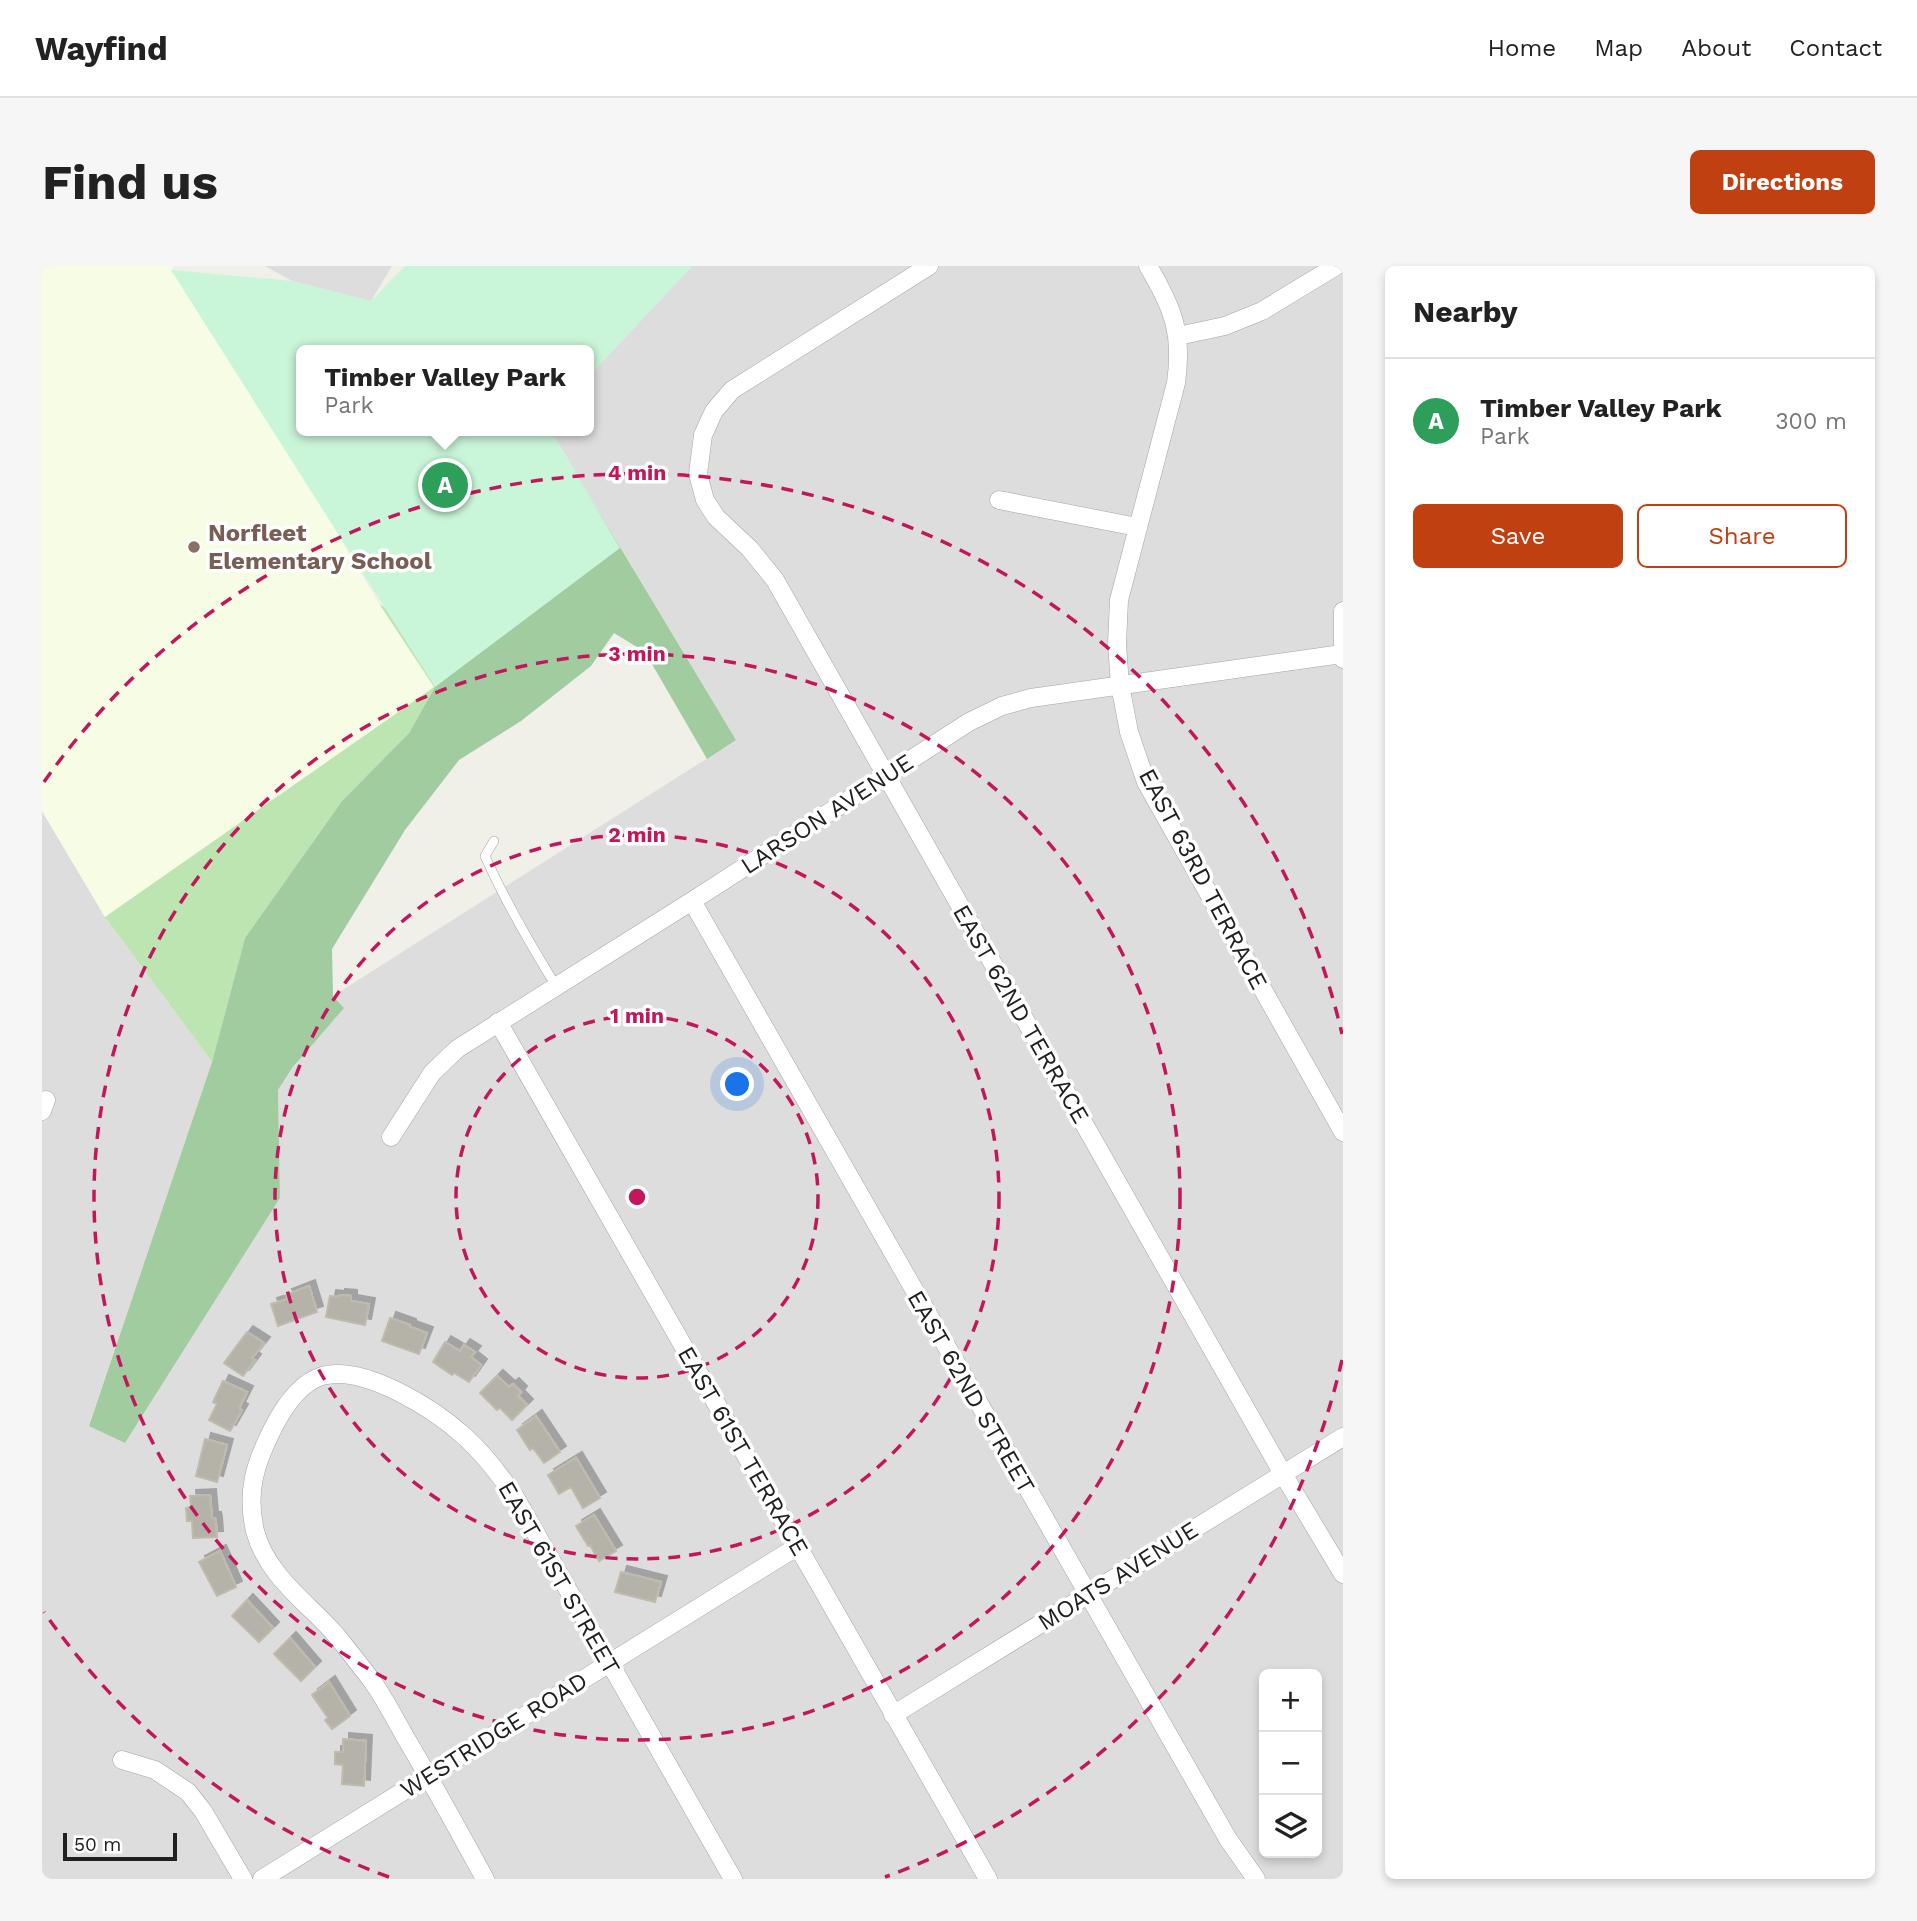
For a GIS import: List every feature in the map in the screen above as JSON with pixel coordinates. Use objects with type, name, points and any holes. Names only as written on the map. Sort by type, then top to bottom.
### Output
[{"type":"street","name":"EAST 62ND TERRACE","points":[[929,266],[732,390],[714,411],[703,435],[698,474],[705,500],[716,517],[750,549],[775,580],[1283,1474],[1343,1574]]},
{"type":"street","name":"EAST 63RD TERRACE","points":[[1148,266],[1172,309],[1178,336],[1179,363],[1177,383],[1119,600],[1117,644],[1120,685],[1129,732],[1146,782],[1343,1132]]},
{"type":"street","points":[[1178,336],[1225,326],[1262,311],[1336,266]]},
{"type":"street","points":[[999,500],[1137,527]]},
{"type":"street","points":[[1343,611],[1343,656]]},
{"type":"street","name":"LARSON AVENUE","points":[[391,1138],[432,1073],[457,1049],[969,722],[1002,706],[1031,698],[1343,656]]},
{"type":"street","name":"EAST 62ND STREET","points":[[692,901],[1087,1595],[1228,1839],[1256,1879]]},
{"type":"street","name":"EAST 61ST TERRACE","points":[[498,1022],[988,1879]]},
{"type":"street","name":"EAST 61ST STREET","points":[[428,1776],[374,1683],[335,1634],[278,1577],[263,1552],[256,1532],[250,1496],[259,1456],[279,1416],[307,1384],[321,1376],[340,1375],[372,1379],[424,1405],[463,1436],[492,1464],[516,1497],[733,1879]]},
{"type":"street","name":"MOATS AVENUE","points":[[893,1714],[1343,1437]]},
{"type":"street","name":"WESTRIDGE ROAD","points":[[262,1879],[798,1546]]},
{"type":"street","points":[[122,1760],[155,1770],[188,1792],[204,1811],[243,1879]]},
{"type":"street","points":[[428,1776],[485,1879]]},
{"type":"lane","points":[[494,841],[485,856],[495,880],[556,986]]},
{"type":"shaded area","name":"Norfleet Elementary School","points":[[42,266],[174,266],[171,271],[241,359],[311,489],[380,605],[435,687],[105,917],[42,811]]},
{"type":"shaded area","points":[[265,266],[392,266],[371,301],[292,281]]},
{"type":"shaded area","points":[[692,266],[1343,266],[1343,1879],[42,1879],[42,811],[105,917],[212,1062],[89,1425],[125,1443],[280,1198],[278,1090],[343,1007],[333,996],[736,740],[554,436],[594,436],[594,371]]},
{"type":"green space","points":[[405,266],[692,266],[594,371],[594,345],[296,345],[296,436],[554,436],[620,548],[435,687],[171,270],[292,281],[371,301]]},
{"type":"green space","points":[[575,472],[435,687],[409,733],[342,801],[245,938],[212,1062],[105,917],[434,687],[380,605],[406,615]]},
{"type":"green space","points":[[575,472],[736,740],[707,759],[645,652],[614,633],[591,666],[521,721],[459,760],[405,830],[332,949],[333,996],[344,1008],[293,1067],[278,1090],[280,1198],[125,1443],[89,1426],[212,1062],[245,938],[342,801],[409,733],[435,687]]},
{"type":"building","points":[[309,1286],[317,1312],[278,1326],[271,1304],[288,1299],[286,1295]]},
{"type":"building","points":[[330,1296],[351,1296],[351,1301],[369,1304],[365,1325],[326,1317]]},
{"type":"building","points":[[390,1318],[427,1333],[419,1354],[382,1341]]},
{"type":"building","points":[[247,1332],[264,1343],[243,1376],[224,1363]]},
{"type":"building","points":[[445,1342],[460,1351],[464,1345],[475,1352],[471,1357],[481,1365],[469,1382],[454,1373],[452,1375],[433,1362]]},
{"type":"building","points":[[497,1376],[509,1387],[513,1384],[521,1392],[518,1396],[527,1405],[512,1420],[480,1393]]},
{"type":"building","points":[[223,1381],[247,1392],[239,1408],[242,1410],[230,1431],[209,1420],[217,1404],[213,1402]]},
{"type":"building","points":[[536,1416],[560,1452],[544,1463],[533,1448],[530,1450],[517,1430]]},
{"type":"building","points":[[205,1439],[227,1445],[217,1482],[196,1476]]},
{"type":"building","points":[[576,1458],[600,1498],[583,1508],[571,1487],[559,1494],[548,1475]]},
{"type":"building","points":[[210,1495],[217,1537],[193,1538],[192,1521],[187,1521],[186,1508],[191,1507],[190,1496]]},
{"type":"building","points":[[594,1515],[616,1551],[599,1561],[576,1526]]},
{"type":"building","points":[[220,1551],[236,1587],[217,1596],[199,1562]]},
{"type":"building","points":[[621,1572],[661,1582],[655,1602],[615,1592]]},
{"type":"building","points":[[247,1600],[273,1628],[259,1642],[232,1616]]},
{"type":"building","points":[[290,1638],[315,1667],[301,1681],[274,1654]]},
{"type":"building","points":[[329,1682],[350,1716],[332,1729],[325,1720],[328,1718],[312,1695]]},
{"type":"building","points":[[343,1739],[366,1741],[364,1786],[342,1784],[343,1765],[335,1764],[335,1752],[343,1752]]},
{"type":"place","name":"Timber Valley Park","points":[[445,485]]},
{"type":"place","name":"Norfleet Elementary School","points":[[194,547]]}]
